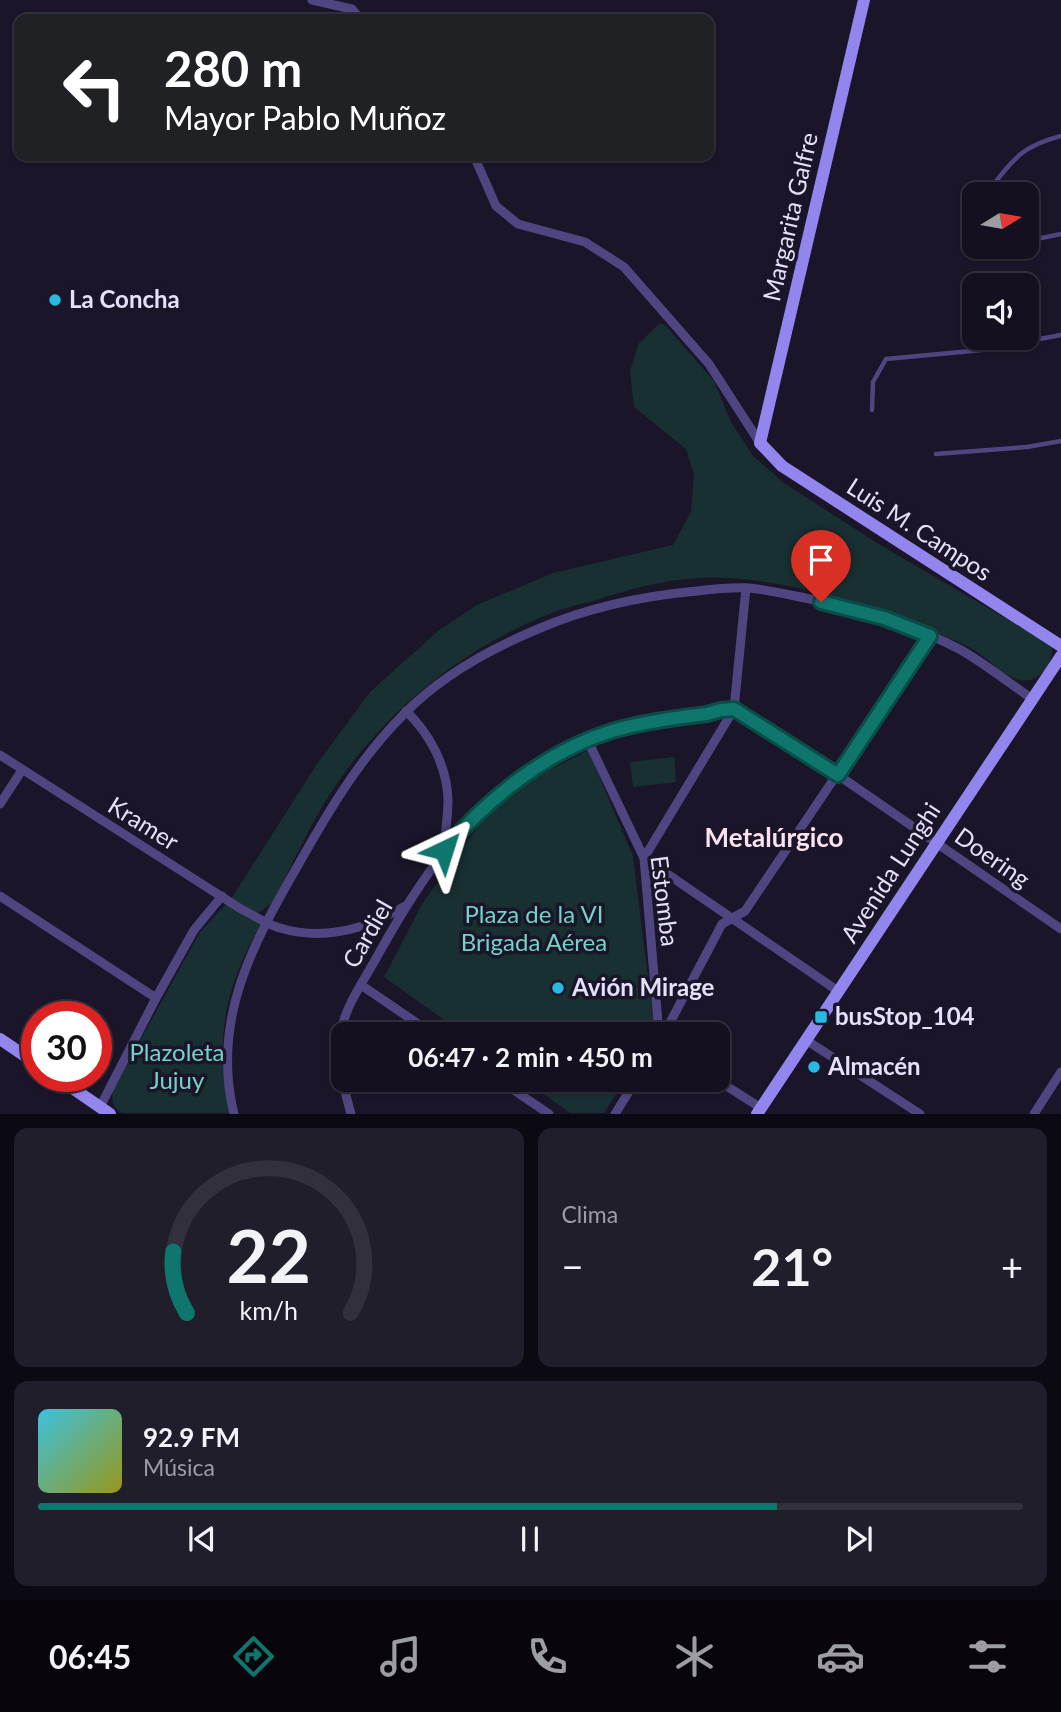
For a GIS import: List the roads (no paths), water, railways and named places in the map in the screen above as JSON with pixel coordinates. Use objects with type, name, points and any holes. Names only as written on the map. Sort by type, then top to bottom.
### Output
[{"type":"street","points":[[312,0],[352,9],[356,14]]},
{"type":"street","name":"Margarita Galfre","points":[[760,443],[863,0]]},
{"type":"street","points":[[476,161],[496,206],[518,224],[585,242],[624,267],[709,364],[760,443]]},
{"type":"street","name":"Luis M. Campos","points":[[760,443],[782,466],[1061,646]]},
{"type":"street","points":[[746,588],[734,709],[644,858],[838,992]]},
{"type":"street","points":[[234,1114],[229,1088],[228,1036],[238,987],[267,922],[340,793],[367,754],[406,711],[463,667],[520,636],[601,606],[660,594],[746,588],[772,591],[884,618],[930,636],[961,651],[1031,698]]},
{"type":"street","points":[[669,1022],[722,924],[745,911],[930,636]]},
{"type":"street","name":"Avenida Lunghi","points":[[759,1111],[1061,656]]},
{"type":"street","points":[[734,709],[936,842]]},
{"type":"street","name":"Cardiel","points":[[351,1114],[340,1063],[340,1038],[348,1009],[417,890],[462,829],[530,772],[588,741],[623,729],[734,709]]},
{"type":"street","points":[[406,711],[430,738],[444,781],[448,797],[444,850]]},
{"type":"street","name":"Estomba","points":[[588,741],[644,858],[661,1022]]},
{"type":"street","name":"Kramer","points":[[0,755],[222,896],[279,928],[321,934],[345,932],[398,910],[417,890]]},
{"type":"street","points":[[0,804],[22,770]]},
{"type":"street","name":"Doering","points":[[936,842],[1061,929]]},
{"type":"street","points":[[0,896],[156,998]]},
{"type":"street","points":[[79,1092],[105,1110],[156,998],[194,930],[222,896]]},
{"type":"street","points":[[361,985],[415,1022]]},
{"type":"street","points":[[0,1039],[21,1053]]},
{"type":"street","points":[[806,1040],[920,1114]]},
{"type":"street","points":[[1034,1114],[1061,1072]]},
{"type":"street","points":[[730,1089],[759,1111]]},
{"type":"street","points":[[517,1092],[549,1114]]},
{"type":"street","points":[[615,1114],[629,1092]]},
{"type":"lane","points":[[995,182],[1027,147],[1061,136]]},
{"type":"lane","points":[[1040,238],[1061,234]]},
{"type":"lane","points":[[872,410],[873,382],[886,359],[982,350],[1061,335]]},
{"type":"lane","points":[[936,454],[1027,447],[1061,441]]},
{"type":"place","name":"La Concha","points":[[55,300]]},
{"type":"place","name":"Avión Mirage","points":[[558,988]]},
{"type":"place","name":"busStop_104","points":[[821,1017]]},
{"type":"place","name":"Almacén","points":[[814,1067]]},
{"type":"district","name":"Metalúrgico","points":[[774,838]]},
{"type":"park label","name":"Plaza de la VI Brigada Aérea","points":[[534,929]]},
{"type":"park label","name":"Plazoleta Jujuy","points":[[177,1067]]}]
